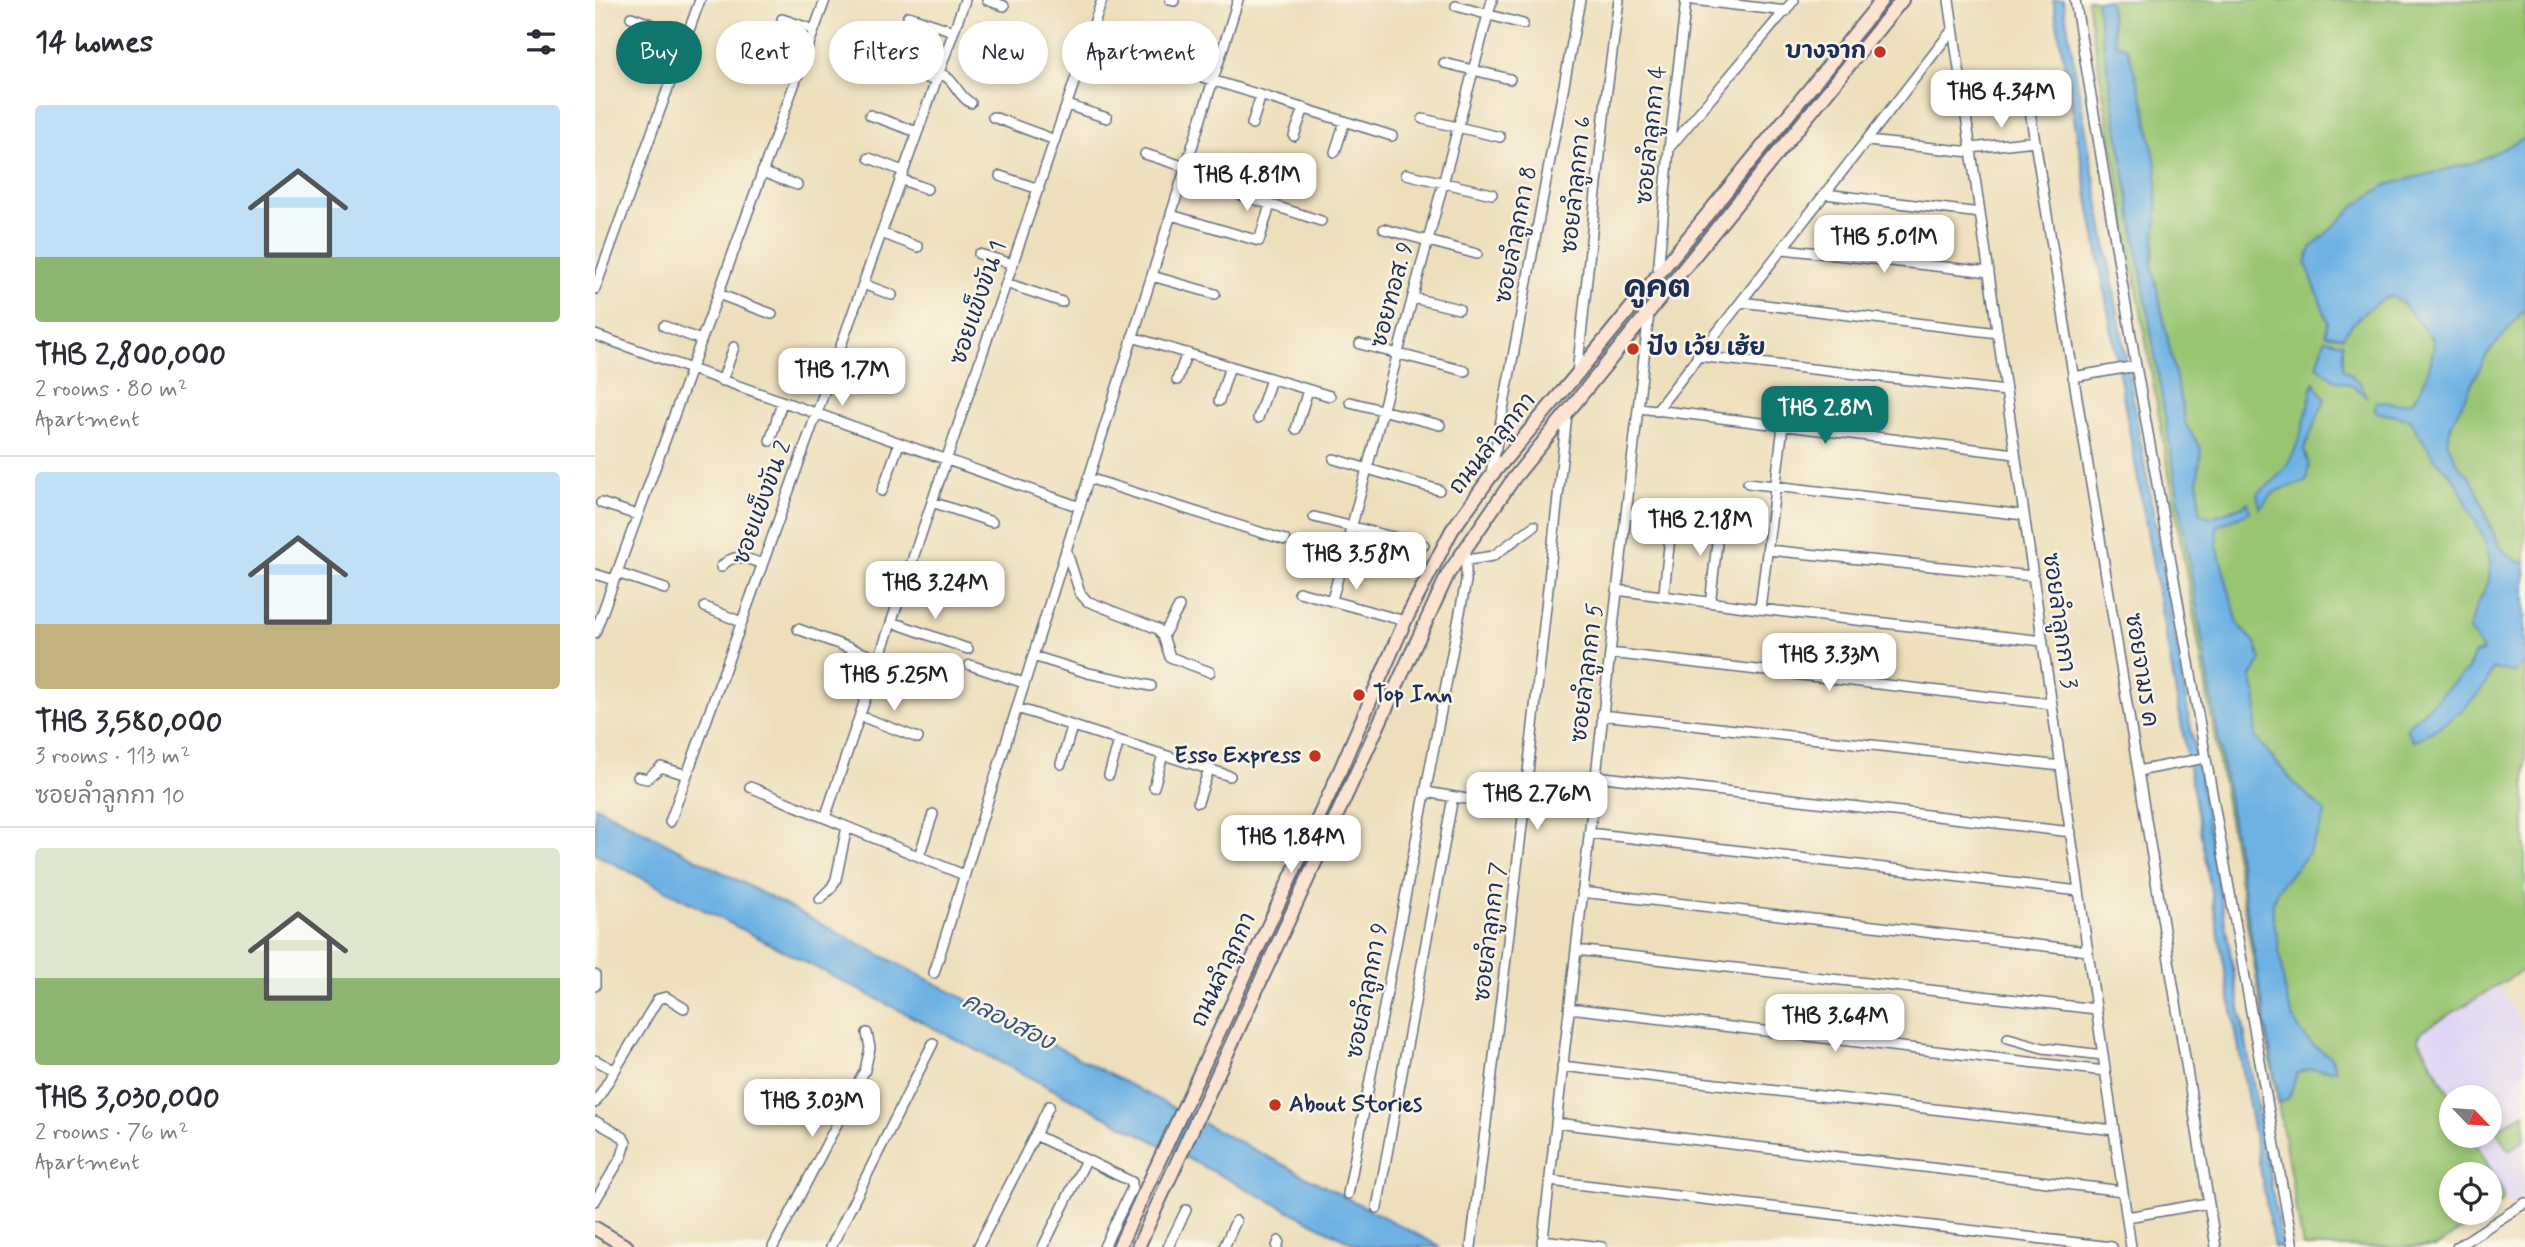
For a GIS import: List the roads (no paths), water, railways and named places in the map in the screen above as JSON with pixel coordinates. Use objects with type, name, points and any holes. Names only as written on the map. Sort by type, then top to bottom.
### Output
[{"type":"main road","name":"ถนนลำลูกกา","points":[[1119,1247],[1439,552],[1491,476],[1882,0]]},
{"type":"main road","name":"ถนนลำลูกกา","points":[[1138,1247],[1221,1072],[1448,574],[1467,554],[1514,478],[1902,0]]},
{"type":"main road","points":[[1376,688],[1392,694]]},
{"type":"main road","points":[[595,1228],[627,1247]]},
{"type":"street","points":[[692,21],[700,0]]},
{"type":"street","points":[[815,27],[825,0]]},
{"type":"street","name":"ซอยแข็งขัน 2","points":[[944,57],[965,0]]},
{"type":"street","points":[[987,0],[1004,6]]},
{"type":"street","name":"ซอยแข็งขัน 1","points":[[825,818],[1103,0]]},
{"type":"street","points":[[1219,61],[1238,0]]},
{"type":"street","name":"ซอยทอส. 9","points":[[1332,600],[1492,0]]},
{"type":"street","name":"ซอยลำลูกกา 8","points":[[1491,476],[1580,0]]},
{"type":"street","name":"ซอยลำลูกกา 6","points":[[1577,374],[1619,0]]},
{"type":"street","name":"ซอยลำลูกกา 4","points":[[1658,275],[1686,0]]},
{"type":"street","points":[[1693,0],[1786,11]]},
{"type":"street","points":[[1669,149],[1794,0]]},
{"type":"street","name":"ซอยลำลูกกา 3","points":[[1949,0],[2131,1247]]},
{"type":"street","points":[[2075,0],[2131,368],[2293,1247]]},
{"type":"street","points":[[1457,6],[1523,24]]},
{"type":"street","points":[[908,16],[953,31]]},
{"type":"street","points":[[631,17],[642,21]]},
{"type":"street","points":[[782,19],[788,21]]},
{"type":"street","points":[[1656,411],[1953,29]]},
{"type":"street","points":[[1444,63],[1510,79]]},
{"type":"street","points":[[944,78],[950,78],[958,94],[971,103]]},
{"type":"street","points":[[1219,82],[1392,136]]},
{"type":"street","points":[[595,289],[669,84]]},
{"type":"street","points":[[595,631],[794,84]]},
{"type":"street","name":"ซอยแข็งขัน 2","points":[[670,822],[934,84]]},
{"type":"street","points":[[934,973],[1212,84]]},
{"type":"street","points":[[1252,124],[1261,95]]},
{"type":"street","name":"ซอยจามร ค","points":[[2028,99],[2216,1247]]},
{"type":"street","points":[[1067,105],[1107,118]]},
{"type":"street","points":[[1294,136],[1304,108]]},
{"type":"street","points":[[870,115],[917,132]]},
{"type":"street","points":[[993,117],[1055,140]]},
{"type":"street","points":[[1423,119],[1500,137]]},
{"type":"street","points":[[1335,152],[1345,121]]},
{"type":"street","points":[[1868,141],[1971,150],[2035,141]]},
{"type":"street","points":[[1145,154],[1270,205],[1321,221]]},
{"type":"street","points":[[869,158],[927,190]]},
{"type":"street","points":[[762,172],[797,185]]},
{"type":"street","points":[[1406,174],[1492,194]]},
{"type":"street","points":[[1000,176],[1038,189]]},
{"type":"street","points":[[1825,194],[1980,213]]},
{"type":"street","points":[[1171,215],[1259,241],[1270,205]]},
{"type":"street","points":[[1384,229],[1478,254]]},
{"type":"street","points":[[881,233],[918,247]]},
{"type":"street","points":[[1783,249],[1989,272]]},
{"type":"street","points":[[979,254],[1013,264]]},
{"type":"street","points":[[1151,276],[1215,294]]},
{"type":"street","points":[[1006,283],[1062,302]]},
{"type":"street","points":[[863,284],[892,295]]},
{"type":"street","points":[[718,294],[772,314]]},
{"type":"street","points":[[1413,298],[1459,309]]},
{"type":"street","points":[[1741,302],[1998,333]]},
{"type":"street","name":"ซอยลำลูกกา 5","points":[[1542,1243],[1649,312]]},
{"type":"street","points":[[664,326],[701,340]]},
{"type":"street","points":[[595,335],[1080,507]]},
{"type":"street","points":[[1132,337],[1330,396]]},
{"type":"street","points":[[1360,344],[1465,371]]},
{"type":"street","points":[[722,381],[734,347]]},
{"type":"street","points":[[1177,380],[1187,353]]},
{"type":"street","points":[[1697,356],[2006,391]]},
{"type":"street","points":[[835,361],[871,374]]},
{"type":"street","points":[[1219,401],[1230,366]]},
{"type":"street","points":[[2073,377],[2131,368]]},
{"type":"street","points":[[1258,418],[1271,379]]},
{"type":"street","points":[[1296,429],[1308,390]]},
{"type":"street","points":[[770,441],[782,402]]},
{"type":"street","points":[[1350,402],[1440,425]]},
{"type":"street","points":[[1639,408],[2015,454]]},
{"type":"street","name":"ซอยลำลูกกา 7","points":[[1471,1247],[1482,1174],[1567,413]]},
{"type":"street","points":[[1760,610],[1783,425]]},
{"type":"street","points":[[882,491],[899,444]]},
{"type":"street","points":[[1334,459],[1439,490]]},
{"type":"street","points":[[1088,478],[1285,540]]},
{"type":"street","points":[[1748,483],[2024,514]]},
{"type":"street","points":[[932,502],[992,523]]},
{"type":"street","points":[[601,503],[638,515]]},
{"type":"street","points":[[1627,514],[1738,526]]},
{"type":"street","points":[[1314,517],[1424,545]]},
{"type":"street","points":[[1664,592],[1672,519]]},
{"type":"street","points":[[1710,596],[1719,524]]},
{"type":"street","points":[[1467,554],[1493,556],[1534,526]]},
{"type":"street","points":[[1066,548],[1080,593],[1087,601],[1158,629],[1170,657],[1210,672]]},
{"type":"street","points":[[1767,550],[2033,576]]},
{"type":"street","name":"ซอยลำลูกกา 9","points":[[1348,1194],[1466,581],[1467,554]]},
{"type":"street","points":[[721,567],[733,557],[762,564]]},
{"type":"street","points":[[595,574],[616,576],[665,589]]},
{"type":"street","points":[[1618,590],[1760,610],[2043,641]]},
{"type":"street","points":[[1299,592],[1405,621]]},
{"type":"street","points":[[705,607],[741,622]]},
{"type":"street","points":[[1163,636],[1179,607]]},
{"type":"street","points":[[892,622],[968,649]]},
{"type":"street","points":[[798,629],[879,659]]},
{"type":"street","points":[[1610,653],[2052,704]]},
{"type":"street","points":[[1033,656],[1088,673],[1151,686]]},
{"type":"street","points":[[970,665],[1024,683]]},
{"type":"street","points":[[1017,708],[1230,776]]},
{"type":"street","points":[[1602,715],[2061,766]]},
{"type":"street","points":[[860,716],[918,738]]},
{"type":"street","points":[[1061,764],[1072,726]]},
{"type":"street","points":[[1109,775],[1119,741]]},
{"type":"street","points":[[1154,787],[1163,755]]},
{"type":"street","points":[[2138,771],[2201,759]]},
{"type":"street","points":[[638,777],[647,779],[661,767],[687,775]]},
{"type":"street","points":[[1198,802],[1209,769]]},
{"type":"street","points":[[1596,776],[2071,832]]},
{"type":"street","points":[[750,787],[964,875]]},
{"type":"street","points":[[1426,792],[1524,809]]},
{"type":"street","points":[[1377,1208],[1453,797]]},
{"type":"street","points":[[919,856],[933,814]]},
{"type":"street","points":[[820,899],[836,879],[847,827]]},
{"type":"street","points":[[1589,833],[2079,891]]},
{"type":"street","points":[[1582,892],[2088,951]]},
{"type":"street","points":[[1576,950],[2096,1009]]},
{"type":"street","points":[[595,975],[595,986]]},
{"type":"street","points":[[595,1103],[658,999],[666,997],[684,1008]]},
{"type":"street","points":[[1569,1008],[2105,1070]]},
{"type":"street","points":[[773,1247],[865,1070],[870,1048],[867,1033]]},
{"type":"street","points":[[2008,1038],[2043,1048],[2103,1055]]},
{"type":"street","points":[[831,1247],[933,1043]]},
{"type":"street","points":[[595,1060],[614,1070]]},
{"type":"street","points":[[1562,1066],[2114,1130]]},
{"type":"street","points":[[978,1247],[1049,1106]]},
{"type":"street","points":[[595,1121],[623,1137],[626,1143],[622,1156],[595,1201]]},
{"type":"street","points":[[1556,1124],[2123,1191]]},
{"type":"street","points":[[1035,1135],[1132,1182],[1132,1188],[1104,1247]]},
{"type":"street","points":[[1043,1247],[1086,1160]]},
{"type":"street","points":[[1550,1181],[2112,1247]]},
{"type":"street","points":[[2127,1217],[2209,1203]]},
{"type":"street","points":[[2457,1247],[2525,1203]]},
{"type":"street","points":[[1168,1247],[1186,1210]]},
{"type":"street","points":[[1224,1247],[1236,1221]]},
{"type":"street","points":[[1542,1243],[1602,1247]]},
{"type":"water","points":[[2053,0],[2063,0],[2282,1247],[2274,1247]]},
{"type":"water","points":[[2096,0],[2109,0],[2115,43],[2127,48],[2144,103],[2157,170],[2157,217],[2152,265],[2186,425],[2201,448],[2198,479],[2200,513],[2212,517],[2248,502],[2250,512],[2217,526],[2217,546],[2238,624],[2256,644],[2261,660],[2251,677],[2257,699],[2255,737],[2295,784],[2326,812],[2306,856],[2278,889],[2273,912],[2289,1007],[2304,1036],[2331,1056],[2336,1070],[2310,1069],[2297,1073],[2289,1098],[2279,1103]]},
{"type":"water","points":[[2525,138],[2525,309],[2486,356],[2452,423],[2447,442],[2460,467],[2477,490],[2497,540],[2513,558],[2525,563],[2525,664],[2514,672],[2493,669],[2470,703],[2448,721],[2413,742],[2406,728],[2468,669],[2474,655],[2483,651],[2469,630],[2476,607],[2489,581],[2490,561],[2484,539],[2456,481],[2435,459],[2409,419],[2375,412],[2376,401],[2397,404],[2412,402],[2427,373],[2434,341],[2402,303],[2392,296],[2364,312],[2343,337],[2325,334],[2328,322],[2306,263],[2311,248],[2356,205],[2386,185],[2476,162]]},
{"type":"water","points":[[2325,339],[2343,343],[2343,368],[2361,384],[2366,396],[2352,385],[2335,380],[2317,366]]},
{"type":"water","points":[[2314,382],[2325,399],[2304,450],[2309,465],[2306,482],[2276,491],[2260,508],[2257,493],[2282,472],[2297,445]]},
{"type":"water","name":"คลองสอง","points":[[595,806],[1441,1247],[1360,1247],[595,854]]},
{"type":"place","name":"บางจาก","points":[[1880,52]]},
{"type":"place","name":"ปัง เว้ย เฮ้ย","points":[[1633,349]]},
{"type":"place","name":"Top Inn","points":[[1359,695]]},
{"type":"place","name":"Esso Express","points":[[1315,756]]},
{"type":"place","name":"About Stories","points":[[1275,1105]]},
{"type":"district","name":"คูคต","points":[[1657,288]]}]
